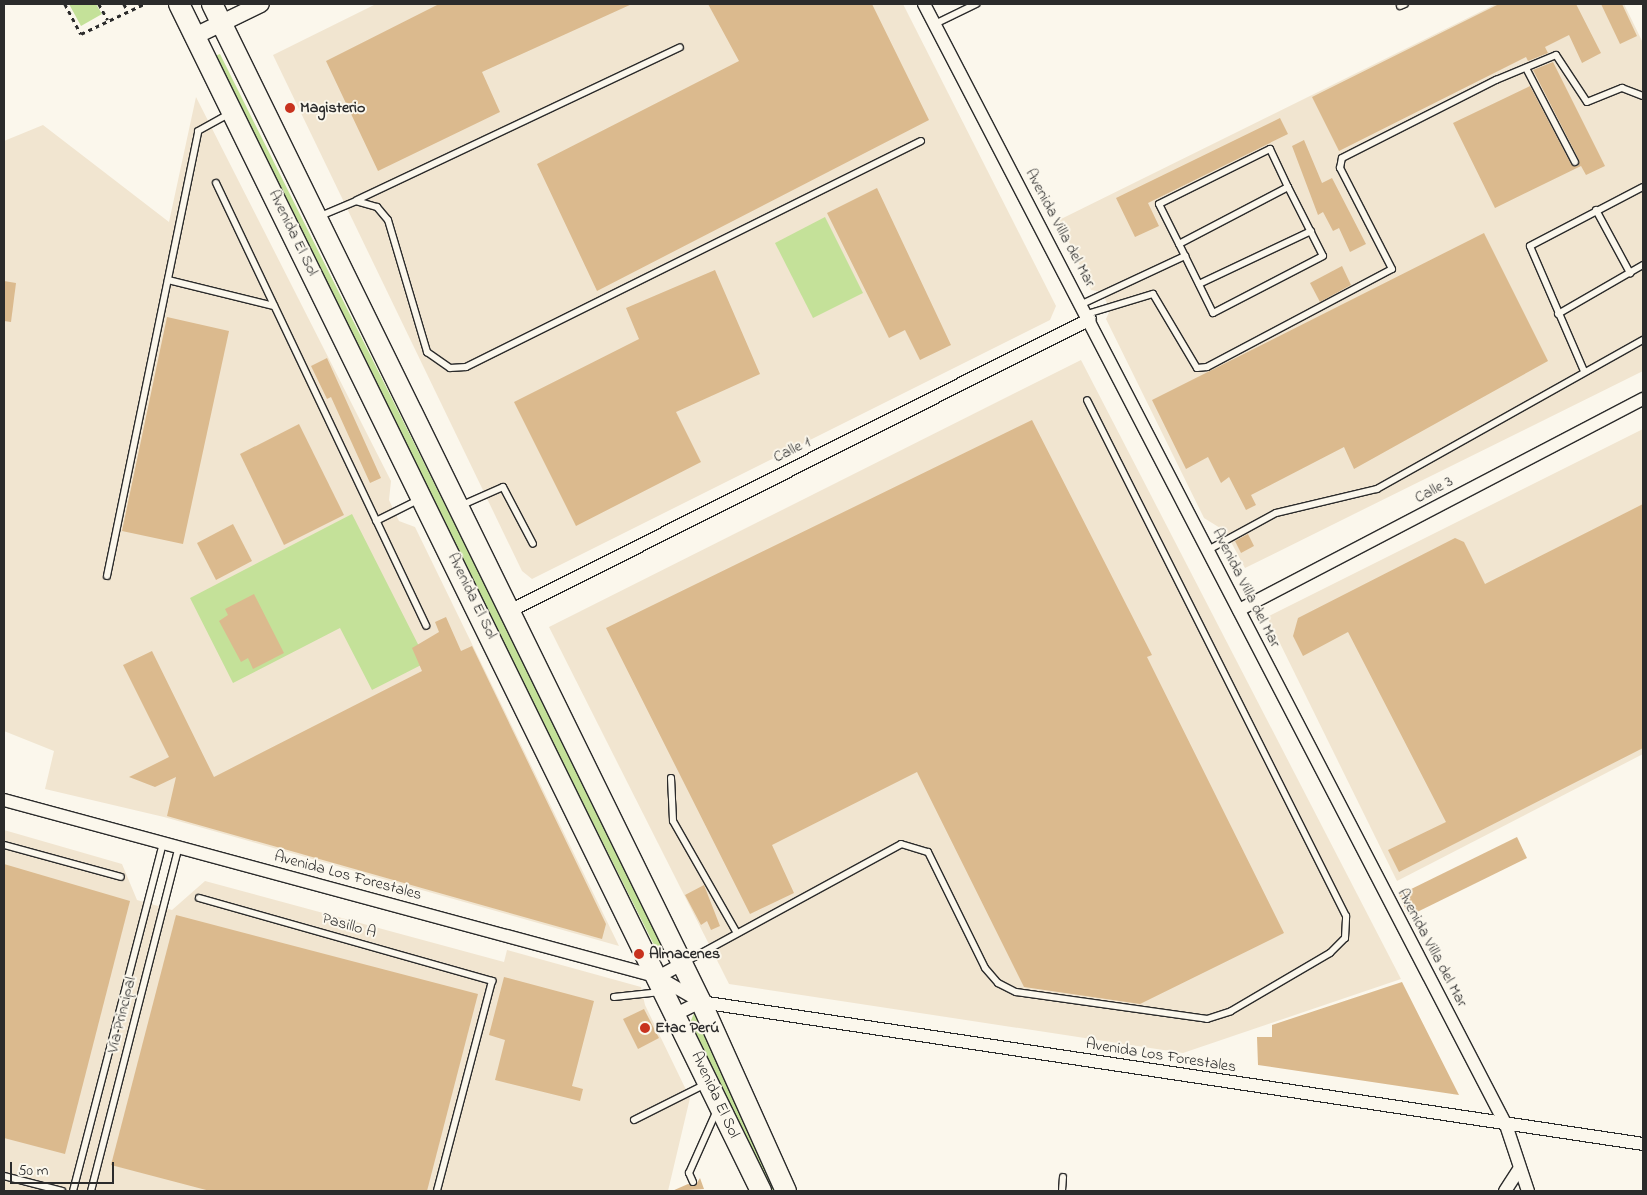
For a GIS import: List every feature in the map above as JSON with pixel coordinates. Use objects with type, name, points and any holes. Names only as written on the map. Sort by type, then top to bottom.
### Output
[{"type":"main road","name":"Avenida El Sol","points":[[212,4],[315,218],[459,506],[701,1002],[786,1191]]},
{"type":"main road","name":"Avenida El Sol","points":[[183,5],[195,36],[662,984],[761,1191]]},
{"type":"street","points":[[195,36],[261,4]]},
{"type":"street","name":"Avenida Villa del Mar","points":[[924,4],[1086,312],[1506,1125],[1528,1191]]},
{"type":"street","name":"Calle 1","points":[[510,611],[1086,312]]},
{"type":"street","name":"Calle 3","points":[[1239,610],[1643,398]]},
{"type":"street","name":"Avenida Los Forestales","points":[[4,800],[179,846],[662,984],[701,1002],[1506,1125],[1643,1144]]},
{"type":"street","points":[[662,984],[682,964]]},
{"type":"street","points":[[676,1014],[701,1002]]},
{"type":"street","points":[[1506,1191],[1520,1168]]},
{"type":"lane","points":[[935,24],[976,4]]},
{"type":"lane","points":[[315,218],[680,46]]},
{"type":"lane","points":[[1086,312],[1153,294],[1201,369],[1390,272],[1392,266],[1340,168],[1340,160],[1556,55],[1587,102],[1622,88],[1643,96]]},
{"type":"lane","points":[[1526,68],[1574,162]]},
{"type":"lane","points":[[107,576],[198,131],[233,112]]},
{"type":"lane","points":[[356,200],[377,206],[388,220],[427,352],[450,368],[466,368],[920,141]]},
{"type":"lane","points":[[1270,149],[1288,187],[1324,256],[1213,313],[1159,204],[1270,149]]},
{"type":"lane","points":[[216,183],[426,626]]},
{"type":"lane","points":[[1178,244],[1288,187]]},
{"type":"lane","points":[[1584,371],[1530,246],[1643,187]]},
{"type":"lane","points":[[1596,210],[1630,273]]},
{"type":"lane","points":[[1198,284],[1311,231]]},
{"type":"lane","points":[[1086,312],[1185,256]]},
{"type":"lane","points":[[1558,314],[1643,265]]},
{"type":"lane","points":[[168,280],[274,306]]},
{"type":"lane","points":[[1208,550],[1276,513],[1377,489],[1584,371],[1643,340]]},
{"type":"lane","points":[[682,964],[737,932],[901,844],[928,852],[985,968],[998,983],[1016,992],[1207,1019],[1231,1011],[1330,953],[1345,938],[1346,916],[1086,400]]},
{"type":"lane","points":[[459,506],[504,487],[533,544]]},
{"type":"lane","points":[[376,521],[423,497]]},
{"type":"lane","points":[[672,778],[673,821],[737,932]]},
{"type":"lane","points":[[73,1191],[163,842]]},
{"type":"lane","points":[[4,845],[121,877]]},
{"type":"lane","name":"Vía Principal","points":[[91,1191],[179,846]]},
{"type":"lane","name":"Pasillo A","points":[[199,898],[492,981],[437,1191]]},
{"type":"lane","points":[[614,997],[662,984]]},
{"type":"lane","points":[[634,1120],[709,1082]]},
{"type":"lane","points":[[693,1182],[689,1173],[720,1104]]},
{"type":"lane","points":[[4,1176],[62,1191]]},
{"type":"lane","points":[[1062,1191],[1063,1177]]},
{"type":"path","points":[[65,4],[81,34],[144,4]]},
{"type":"path","points":[[99,4],[108,21]]},
{"type":"path","points":[[124,4],[128,11]]},
{"type":"shaded area","points":[[376,4],[903,4],[1056,306],[1050,320],[532,579],[522,571],[273,55]]},
{"type":"shaded area","points":[[1496,4],[1624,4],[1643,43],[1643,371],[1245,568],[1225,531],[1204,518],[1106,319],[1110,310],[1102,292],[1091,290],[1059,220]]},
{"type":"shaded area","points":[[196,97],[391,481],[389,500],[399,521],[415,527],[619,946],[164,817],[45,789],[54,751],[4,731],[4,141],[43,125],[169,222]]},
{"type":"shaded area","points":[[1081,360],[1401,979],[1183,1053],[729,984],[549,627]]},
{"type":"shaded area","points":[[1643,429],[1643,754],[1397,881],[1267,617]]},
{"type":"shaded area","points":[[4,830],[122,864],[137,900],[172,910],[205,881],[504,962],[507,950],[641,987],[645,1005],[690,1098],[668,1191],[4,1191]]},
{"type":"green space","points":[[69,4],[96,4],[102,14],[81,26]]},
{"type":"green space","points":[[220,54],[668,952],[665,958],[659,955],[210,58]]},
{"type":"green space","points":[[825,217],[863,293],[813,318],[775,243]]},
{"type":"green space","points":[[352,514],[427,662],[372,690],[340,628],[233,683],[190,598]]},
{"type":"green space","points":[[694,1013],[699,1017],[776,1191],[768,1191],[690,1023]]},
{"type":"building","points":[[439,4],[632,4],[482,72],[500,112],[378,171],[326,61]]},
{"type":"building","points":[[708,4],[872,4],[929,120],[597,291],[537,164],[739,61]]},
{"type":"building","points":[[1499,4],[1576,4],[1601,53],[1582,63],[1569,35],[1545,47],[1548,53],[1528,61],[1526,57],[1339,151],[1312,97]]},
{"type":"building","points":[[1601,4],[1622,4],[1637,36],[1620,44]]},
{"type":"building","points":[[1553,62],[1605,166],[1586,175],[1581,166],[1495,208],[1453,123],[1530,86],[1571,164],[1578,166],[1579,160],[1533,70]]},
{"type":"building","points":[[1280,118],[1288,134],[1148,203],[1159,226],[1135,237],[1116,198]]},
{"type":"building","points":[[1304,140],[1322,183],[1332,178],[1366,244],[1350,252],[1339,228],[1333,231],[1323,212],[1318,215],[1292,146]]},
{"type":"building","points":[[877,188],[951,345],[920,360],[905,330],[889,338],[827,213]]},
{"type":"building","points":[[1484,233],[1548,361],[1354,469],[1344,447],[1251,495],[1256,505],[1246,510],[1229,477],[1221,483],[1208,457],[1186,469],[1152,400]]},
{"type":"building","points":[[1342,266],[1351,285],[1320,302],[1310,283]]},
{"type":"building","points":[[715,270],[760,374],[676,412],[701,462],[576,526],[514,402],[639,339],[626,308]]},
{"type":"building","points":[[4,281],[16,283],[11,322],[4,321]]},
{"type":"building","points":[[167,317],[229,331],[183,544],[122,531]]},
{"type":"building","points":[[327,358],[381,478],[370,483],[331,397],[327,399],[311,366]]},
{"type":"building","points":[[1032,420],[1152,655],[1147,657],[1284,933],[1140,1004],[1024,987],[917,772],[772,845],[794,893],[750,914],[606,628]]},
{"type":"building","points":[[299,424],[344,515],[284,545],[240,454]]},
{"type":"building","points":[[1643,504],[1643,748],[1399,872],[1388,850],[1446,822],[1348,632],[1303,656],[1293,636],[1298,618],[1455,538],[1464,542],[1485,584]]},
{"type":"building","points":[[233,524],[252,561],[216,580],[197,543]]},
{"type":"building","points":[[1248,534],[1254,546],[1241,553],[1235,541]]},
{"type":"building","points":[[254,594],[284,653],[253,669],[248,658],[241,662],[219,621],[228,615],[225,609]]},
{"type":"building","points":[[446,617],[461,651],[472,646],[606,924],[602,939],[167,816],[176,777],[155,787],[129,777],[169,757],[123,665],[152,651],[214,777],[422,671],[412,648],[439,632],[435,622]]},
{"type":"building","points":[[1517,837],[1527,858],[1409,916],[1399,895]]},
{"type":"building","points":[[4,864],[130,901],[65,1154],[4,1138]]},
{"type":"building","points":[[704,885],[720,926],[711,930],[707,921],[701,925],[685,895]]},
{"type":"building","points":[[176,915],[478,994],[427,1191],[210,1191],[111,1165]]},
{"type":"building","points":[[504,977],[594,1001],[572,1086],[583,1089],[580,1101],[495,1080],[505,1040],[489,1035]]},
{"type":"building","points":[[1402,982],[1459,1095],[1258,1065],[1257,1037],[1272,1037],[1272,1025]]},
{"type":"building","points":[[644,1009],[659,1038],[638,1049],[623,1019]]},
{"type":"building","points":[[700,1178],[704,1189],[672,1191],[688,1184],[695,1186]]},
{"type":"place","name":"Magisterio","points":[[290,108]]},
{"type":"place","name":"Almacenes","points":[[639,954]]},
{"type":"place","name":"Etac Perú","points":[[645,1028]]}]
